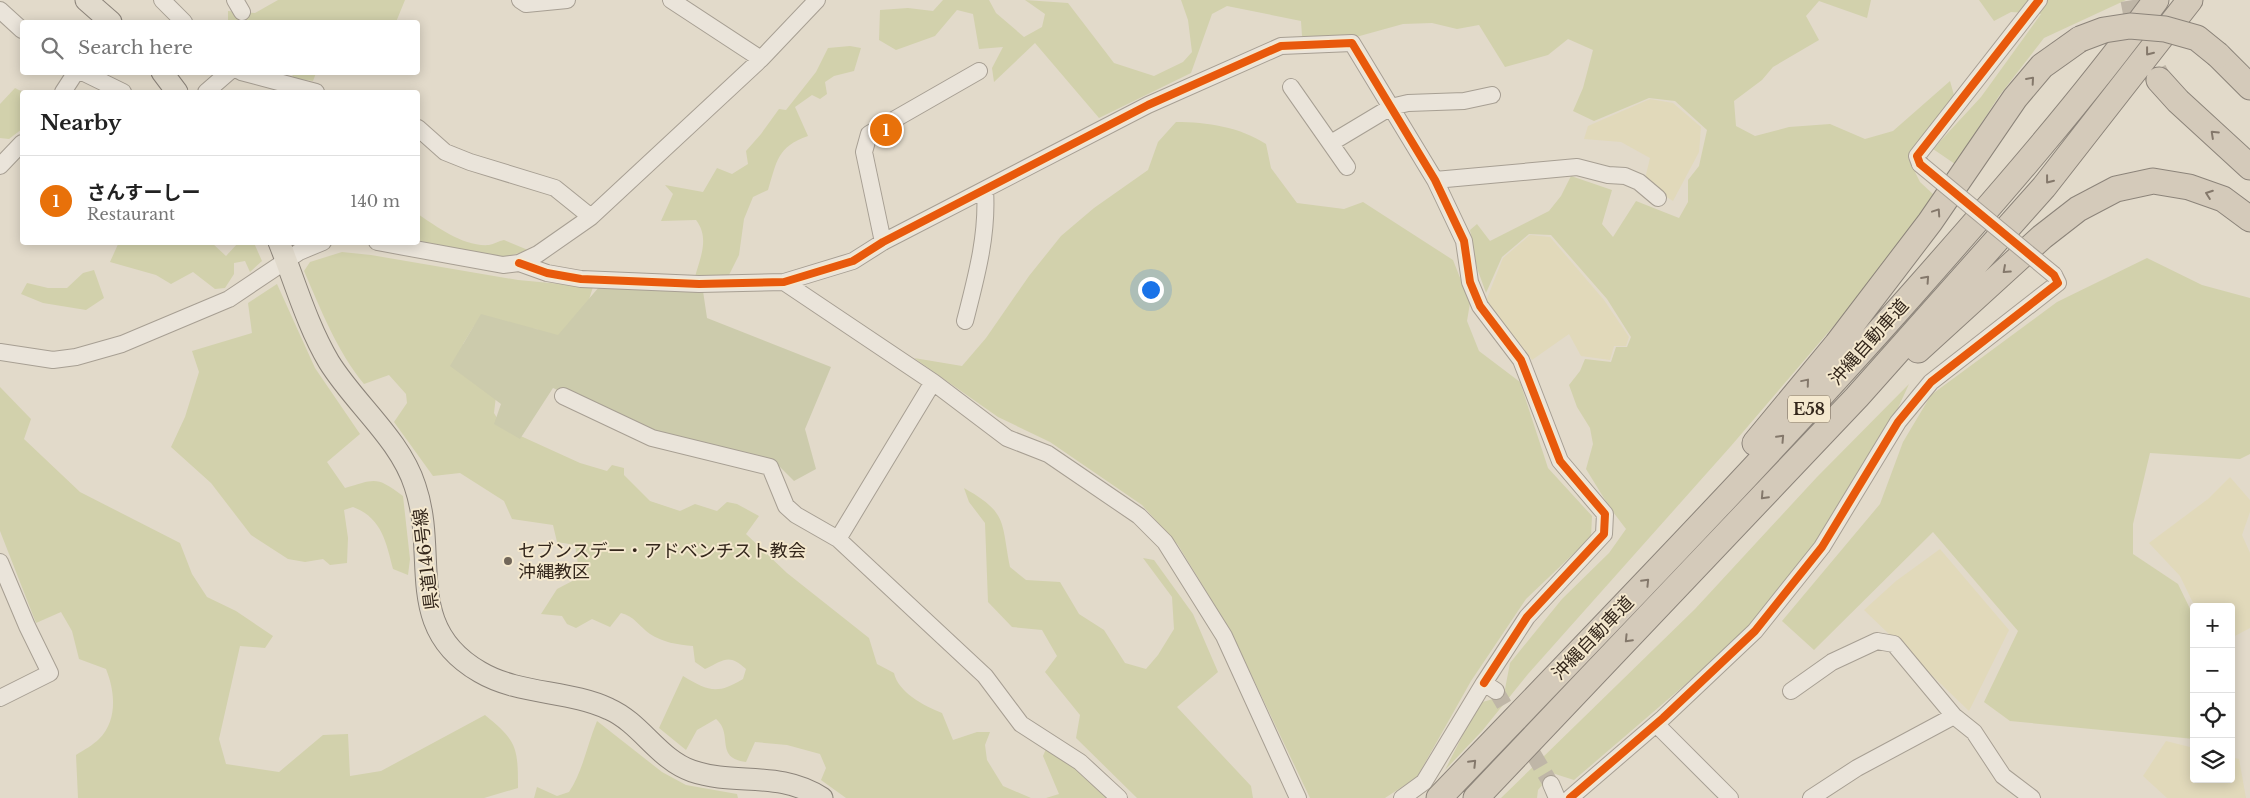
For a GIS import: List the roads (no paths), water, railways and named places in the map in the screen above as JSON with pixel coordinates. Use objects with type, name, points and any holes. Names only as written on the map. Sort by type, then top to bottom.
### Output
[{"type":"highway","name":"沖縄自動車道","points":[[1440,798],[1718,507],[1854,360],[2025,168],[2122,47],[2156,0]]},
{"type":"highway","name":"沖縄自動車道","points":[[1476,798],[1857,397],[2044,187],[2190,0]]},
{"type":"highway","points":[[1718,507],[1730,474],[1837,344],[1924,230],[2015,98],[2042,66],[2080,39],[2104,30],[2130,26],[2165,29],[2197,38],[2218,55],[2250,87]]},
{"type":"highway","points":[[2159,80],[2178,101],[2250,167]]},
{"type":"highway","points":[[1857,397],[1881,386],[2042,237],[2078,209],[2116,189],[2153,181],[2189,186],[2224,199],[2250,218]]},
{"type":"main road","points":[[93,8],[108,20]]},
{"type":"main road","points":[[164,75],[176,90]]},
{"type":"main road","name":"県道146号線","points":[[283,251],[304,308],[328,361],[403,460],[415,485],[423,515],[429,608],[438,631],[463,662],[500,682],[609,709],[627,720],[672,761],[689,770],[707,776],[775,781],[796,786],[822,798]]},
{"type":"street","points":[[162,0],[182,20]]},
{"type":"street","points":[[520,0],[526,4],[567,0]]},
{"type":"street","points":[[671,0],[761,59]]},
{"type":"street","points":[[392,245],[503,265],[519,263],[538,254],[591,218],[761,59],[817,0]]},
{"type":"street","points":[[1570,798],[1656,724],[1756,631],[1822,547],[1898,422],[1931,382],[2058,283],[2054,275],[1920,164],[1917,156],[2039,0]]},
{"type":"street","points":[[0,10],[20,28]]},
{"type":"street","points":[[519,263],[547,273],[581,279],[699,284],[784,282],[853,261],[883,242],[1148,106],[1281,46],[1352,43],[1435,180],[1464,241],[1470,282],[1480,306],[1521,360],[1560,461],[1605,514],[1604,534],[1527,617],[1490,687],[1424,782],[1402,798]]},
{"type":"street","points":[[883,242],[864,152],[870,134],[979,71]]},
{"type":"street","points":[[64,90],[74,75]]},
{"type":"street","points":[[88,75],[119,90]]},
{"type":"street","points":[[208,90],[226,75]]},
{"type":"street","points":[[252,75],[308,90]]},
{"type":"street","points":[[1291,87],[1347,167]]},
{"type":"street","points":[[1331,143],[1391,107],[1408,103],[1464,101],[1492,95]]},
{"type":"street","points":[[420,130],[445,152],[470,162],[555,188],[591,218]]},
{"type":"street","points":[[0,166],[20,145]]},
{"type":"street","points":[[1435,180],[1577,167],[1608,175],[1625,176],[1639,182],[1658,198]]},
{"type":"street","points":[[965,321],[984,242],[985,190]]},
{"type":"street","points":[[0,352],[53,360],[76,357],[122,344],[229,299],[283,251],[310,245]]},
{"type":"street","points":[[784,282],[933,382],[1006,438],[1048,454],[1125,505],[1165,542],[1224,636],[1298,798]]},
{"type":"street","points":[[838,539],[933,382]]},
{"type":"street","points":[[563,396],[652,438],[770,467],[786,506],[796,515],[838,539],[986,676],[1021,724],[1080,762],[1119,798]]},
{"type":"street","points":[[0,562],[27,626],[50,673],[0,698]]},
{"type":"street","points":[[1791,691],[1832,662],[1877,641],[1894,644],[1954,716],[1974,732],[2003,776],[2032,798]]},
{"type":"street","points":[[1811,798],[1857,768],[1954,716]]},
{"type":"street","points":[[1656,724],[1730,798]]},
{"type":"tunnel","points":[[2133,0],[2143,41],[2159,80]]},
{"type":"tunnel","points":[[1496,691],[1551,784]]},
{"type":"place","name":"さんすーしー","points":[[886,130]]},
{"type":"place","name":"セブンスデー・アドベンチスト教会 沖縄教区","points":[[508,561]]}]
